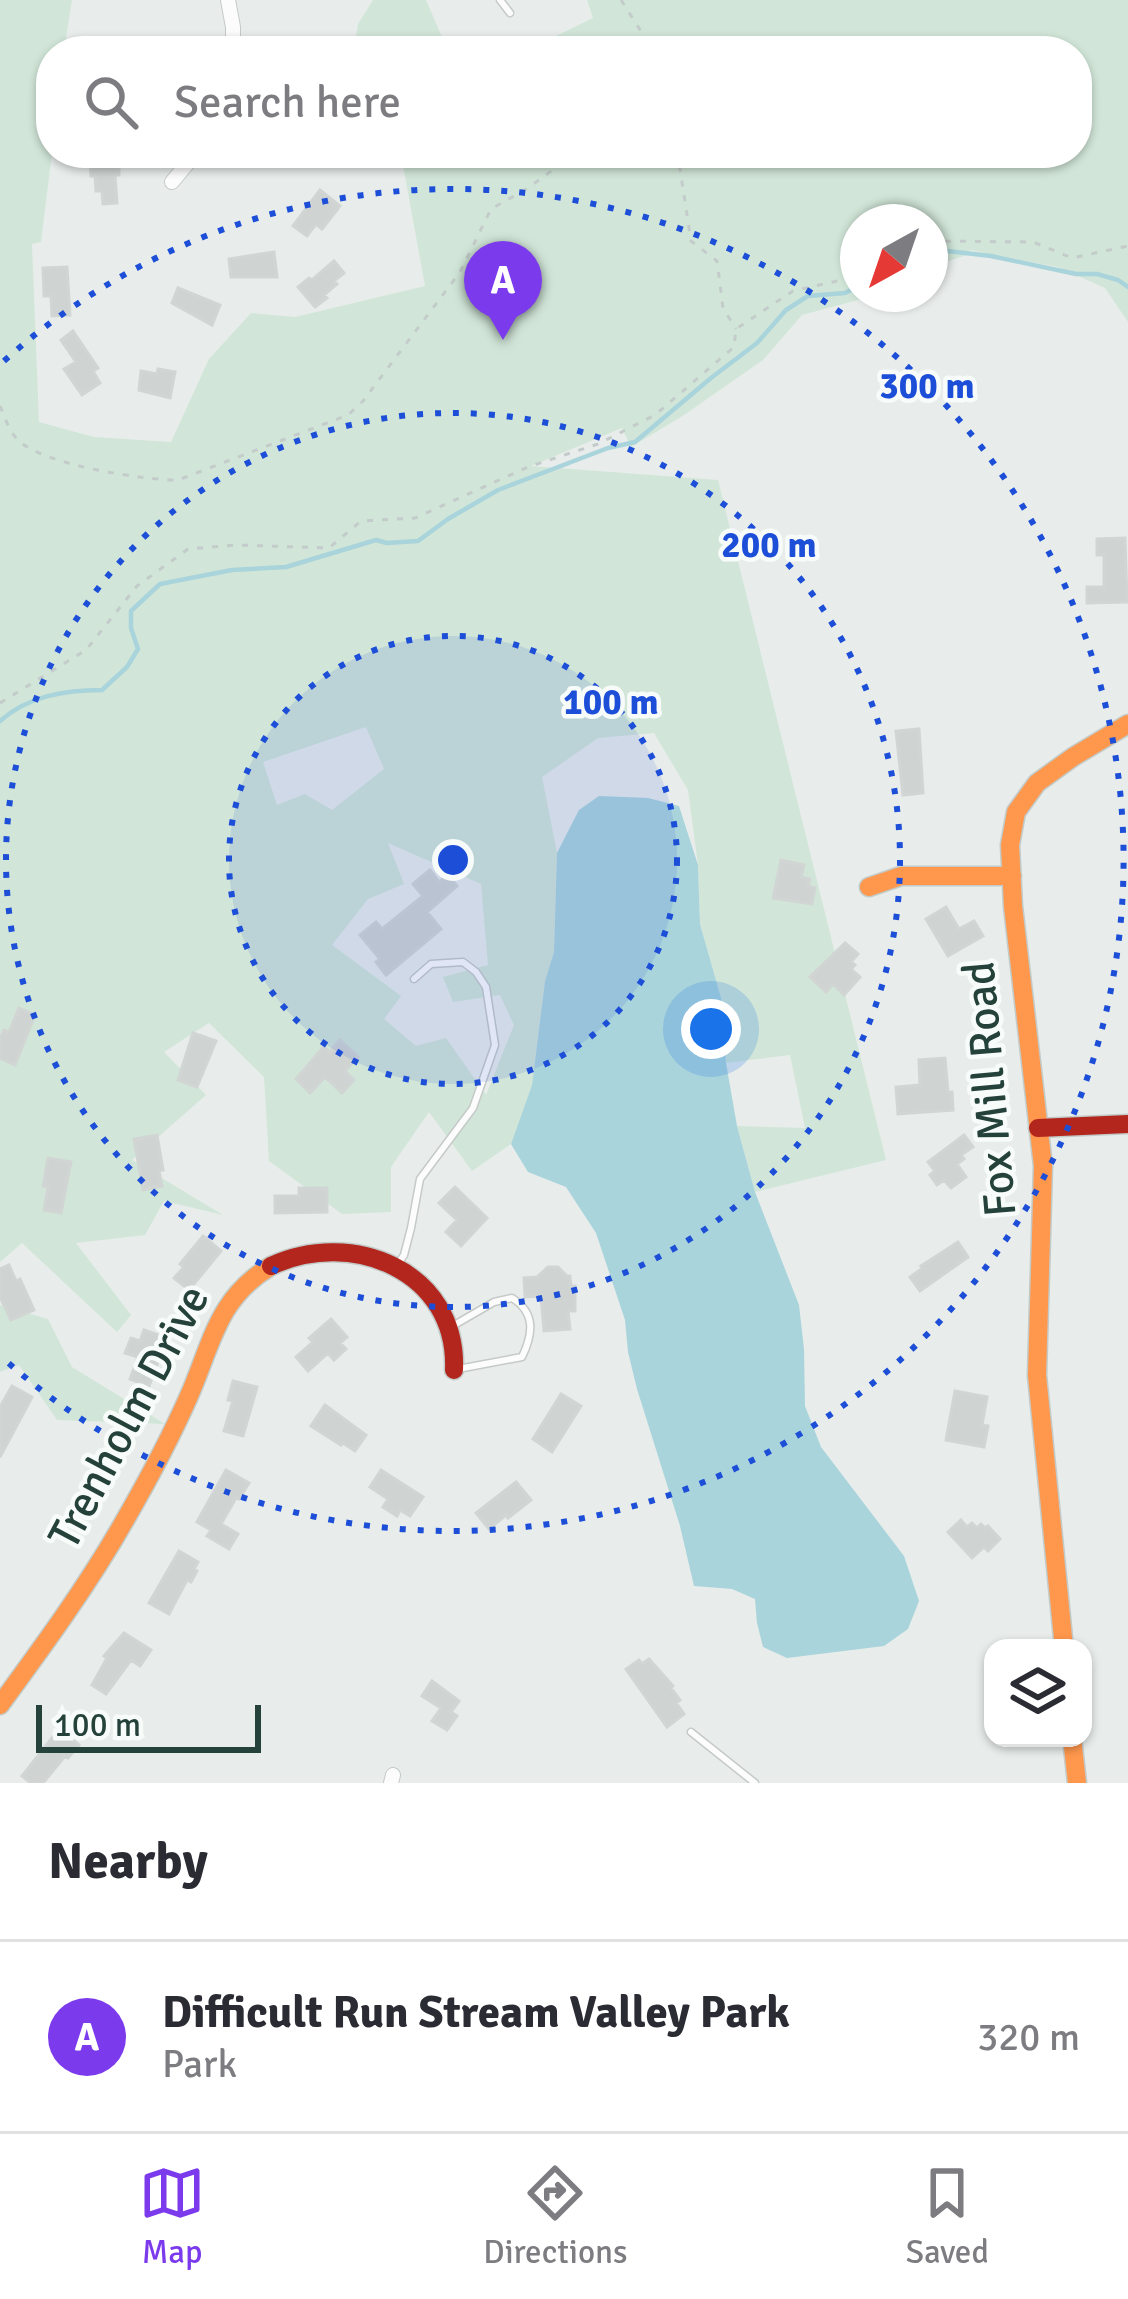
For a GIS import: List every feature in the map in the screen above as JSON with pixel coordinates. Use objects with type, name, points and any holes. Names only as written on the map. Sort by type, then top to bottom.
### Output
[{"type":"main road","name":"Fox Mill Road","points":[[1063,1639],[1037,1375],[1042,1166],[1012,876],[1012,829],[1025,796],[1054,770],[1128,724]]},
{"type":"main road","points":[[868,887],[901,876],[1012,876]]},
{"type":"main road","points":[[1038,1128],[1128,1124]]},
{"type":"main road","name":"Trenholm Drive","points":[[0,1705],[57,1628],[140,1495],[180,1416],[211,1334],[231,1298],[248,1281],[304,1254],[357,1253],[396,1267],[417,1281],[452,1327]]},
{"type":"main road","points":[[452,1327],[454,1370]]},
{"type":"main road","points":[[1073,1747],[1077,1783]]},
{"type":"street","points":[[228,0],[233,36]]},
{"type":"street","points":[[172,182],[184,168]]},
{"type":"lane","points":[[500,0],[509,13]]},
{"type":"lane","points":[[396,1267],[412,1228],[420,1179],[473,1108],[495,1046],[486,987],[476,971],[464,962],[431,964],[414,979]]},
{"type":"lane","points":[[452,1327],[494,1302],[512,1298],[524,1306],[532,1324],[522,1357],[454,1370]]},
{"type":"lane","points":[[691,1732],[755,1783]]},
{"type":"path","points":[[621,0],[640,36]]},
{"type":"path","points":[[0,406],[7,424],[29,448],[56,460],[158,480],[178,480],[348,415],[452,283],[490,209],[555,168]]},
{"type":"path","points":[[0,703],[86,650],[137,586],[188,549],[237,544],[329,548],[361,521],[416,518],[528,467],[598,444],[655,415],[734,346],[736,329],[722,308],[717,261],[691,241],[679,168]]},
{"type":"path","points":[[948,241],[1033,242],[1072,257],[1128,246]]},
{"type":"path","points":[[736,329],[794,291],[840,280]]},
{"type":"green space","points":[[0,0],[72,0],[66,36],[36,36],[36,168],[50,168],[41,242],[32,244],[39,422],[94,437],[171,442],[209,359],[251,313],[295,317],[425,286],[404,168],[1092,168],[1092,36],[556,36],[593,18],[587,0],[1128,0],[1128,322],[1105,288],[1058,267],[970,250],[948,261],[948,204],[840,204],[840,305],[802,315],[763,360],[631,447],[622,428],[531,466],[718,480],[886,1160],[755,1192],[737,1126],[805,1128],[790,1055],[726,1063],[723,1005],[700,924],[688,790],[654,733],[598,738],[542,777],[557,853],[554,952],[545,981],[532,1085],[511,1144],[472,1171],[429,1112],[391,1167],[391,1212],[342,1214],[269,1161],[264,1077],[209,1023],[164,1052],[206,1095],[132,1160],[223,1215],[164,1201],[145,1235],[76,1243],[131,1315],[117,1332],[22,1243],[0,1262]],"holes":[[[366,727],[384,769],[332,810],[305,794],[277,805],[263,762]],[[388,843],[481,884],[488,965],[443,977],[453,1002],[500,995],[514,1025],[486,1095],[446,1038],[416,1046],[384,1019],[401,996],[332,945],[368,899],[404,884]]]},
{"type":"green space","points":[[373,0],[426,0],[442,36],[356,36]]},
{"type":"green space","points":[[0,1305],[48,1319],[72,1367],[165,1424],[57,1420],[19,1365],[0,1372]]},
{"type":"water","points":[[599,796],[648,798],[679,806],[698,865],[700,924],[723,1005],[726,1063],[737,1126],[755,1192],[799,1305],[805,1406],[821,1447],[904,1556],[919,1601],[908,1629],[884,1646],[787,1658],[763,1647],[755,1599],[732,1589],[694,1586],[637,1389],[625,1320],[596,1233],[566,1187],[528,1172],[511,1144],[532,1085],[545,981],[554,952],[557,853],[579,810]]},
{"type":"building","points":[[91,168],[119,168],[117,203],[103,204],[102,191],[96,191],[95,176]]},
{"type":"building","points":[[320,190],[340,206],[322,229],[316,224],[307,236],[293,226]]},
{"type":"building","points":[[274,252],[277,277],[231,277],[229,259]]},
{"type":"building","points":[[334,261],[344,273],[315,307],[298,287]]},
{"type":"building","points":[[67,267],[70,315],[52,316],[51,296],[44,296],[43,268]]},
{"type":"building","points":[[178,288],[220,305],[212,325],[172,303]]},
{"type":"building","points":[[73,331],[98,368],[93,371],[100,383],[82,395],[64,369],[76,362],[61,340]]},
{"type":"building","points":[[158,369],[175,372],[170,398],[139,390],[141,371],[157,374]]},
{"type":"building","points":[[1125,538],[1127,602],[1087,603],[1087,587],[1104,587],[1104,555],[1097,555],[1097,539]]},
{"type":"building","points":[[919,729],[923,793],[903,795],[896,731]]},
{"type":"building","points":[[781,860],[804,865],[801,877],[810,879],[808,886],[815,888],[812,904],[773,898]]},
{"type":"building","points":[[430,870],[439,882],[448,875],[457,886],[427,912],[441,929],[386,975],[376,962],[380,959],[360,935],[376,922],[382,929],[423,896],[413,884]]},
{"type":"building","points":[[946,907],[959,929],[974,921],[983,936],[948,956],[926,919]]},
{"type":"building","points":[[845,943],[858,954],[851,969],[860,977],[844,995],[833,984],[826,992],[810,977]]},
{"type":"building","points":[[19,1008],[35,1015],[15,1065],[0,1058],[0,1039],[4,1030],[9,1032]]},
{"type":"building","points":[[193,1033],[216,1041],[197,1087],[178,1080]]},
{"type":"building","points":[[340,1040],[358,1057],[345,1071],[354,1080],[342,1093],[325,1077],[310,1093],[296,1079],[324,1046],[329,1052]]},
{"type":"building","points":[[945,1058],[953,1110],[898,1114],[896,1087],[920,1085],[919,1060]]},
{"type":"building","points":[[157,1135],[162,1186],[143,1190],[134,1139]]},
{"type":"building","points":[[964,1135],[973,1147],[957,1164],[966,1177],[951,1188],[944,1180],[937,1185],[928,1162]]},
{"type":"building","points":[[48,1158],[71,1162],[61,1213],[44,1210]]},
{"type":"building","points":[[455,1187],[487,1218],[461,1246],[446,1232],[457,1220],[439,1203]]},
{"type":"building","points":[[299,1188],[327,1188],[327,1212],[275,1213],[275,1196],[299,1196]]},
{"type":"building","points":[[203,1236],[221,1251],[189,1290],[174,1278]]},
{"type":"building","points":[[958,1242],[968,1257],[920,1291],[910,1277]]},
{"type":"building","points":[[9,1265],[34,1310],[11,1320],[0,1297],[0,1269]]},
{"type":"building","points":[[548,1267],[558,1267],[575,1286],[575,1311],[568,1311],[570,1329],[544,1331],[541,1296],[525,1297],[524,1278],[537,1277]]},
{"type":"building","points":[[331,1319],[347,1337],[340,1343],[346,1349],[334,1360],[328,1353],[308,1371],[296,1357]]},
{"type":"building","points":[[144,1330],[167,1338],[149,1386],[130,1379],[138,1357],[125,1353],[131,1338],[140,1341]]},
{"type":"building","points":[[233,1381],[257,1387],[243,1436],[224,1431]]},
{"type":"building","points":[[12,1386],[32,1397],[0,1457],[0,1407]]},
{"type":"building","points":[[955,1391],[987,1397],[984,1447],[946,1440]]},
{"type":"building","points":[[561,1394],[581,1406],[552,1452],[533,1439]]},
{"type":"building","points":[[325,1405],[366,1435],[355,1451],[311,1426]]},
{"type":"building","points":[[226,1470],[249,1483],[221,1524],[238,1534],[229,1549],[207,1536],[211,1530],[197,1522]]},
{"type":"building","points":[[381,1470],[423,1497],[410,1516],[400,1510],[397,1516],[383,1507],[388,1499],[370,1487]]},
{"type":"building","points":[[516,1482],[531,1500],[489,1529],[476,1513]]},
{"type":"building","points":[[961,1520],[967,1527],[972,1523],[977,1528],[988,1526],[1000,1539],[972,1558],[948,1532]]},
{"type":"building","points":[[179,1551],[198,1562],[197,1571],[169,1614],[149,1603]]},
{"type":"building","points":[[124,1633],[151,1650],[140,1666],[131,1660],[106,1694],[92,1685],[104,1656]]},
{"type":"building","points":[[649,1659],[673,1686],[684,1714],[667,1727],[626,1669]]},
{"type":"building","points":[[432,1681],[459,1701],[451,1712],[457,1716],[447,1730],[432,1721],[441,1708],[422,1696]]},
{"type":"building","points":[[59,1729],[79,1745],[43,1783],[31,1783],[22,1776]]},
{"type":"waterway","points":[[948,251],[1097,274],[1128,287]]},
{"type":"waterway","points":[[0,721],[48,696],[102,690],[127,667],[138,649],[131,611],[160,584],[232,570],[286,567],[376,540],[418,541],[498,490],[635,442],[757,343],[786,310],[808,296],[840,293]]},
{"type":"traffic: slow","points":[[1063,1639],[1037,1375],[1043,1166],[1010,845],[1016,812],[1037,783],[1128,724]]},
{"type":"traffic: slow","points":[[869,887],[901,876],[1012,876]]},
{"type":"traffic: slow","points":[[0,1705],[125,1520],[174,1428],[227,1307],[271,1266]]},
{"type":"traffic: slow","points":[[1073,1747],[1077,1783]]},
{"type":"traffic: jam","points":[[1038,1128],[1128,1124]]},
{"type":"traffic: jam","points":[[271,1266],[302,1255],[334,1252],[366,1256],[394,1267],[419,1284],[438,1307],[451,1336],[454,1370]]},
{"type":"place","name":"Difficult Run Stream Valley Park","points":[[503,340]]}]
